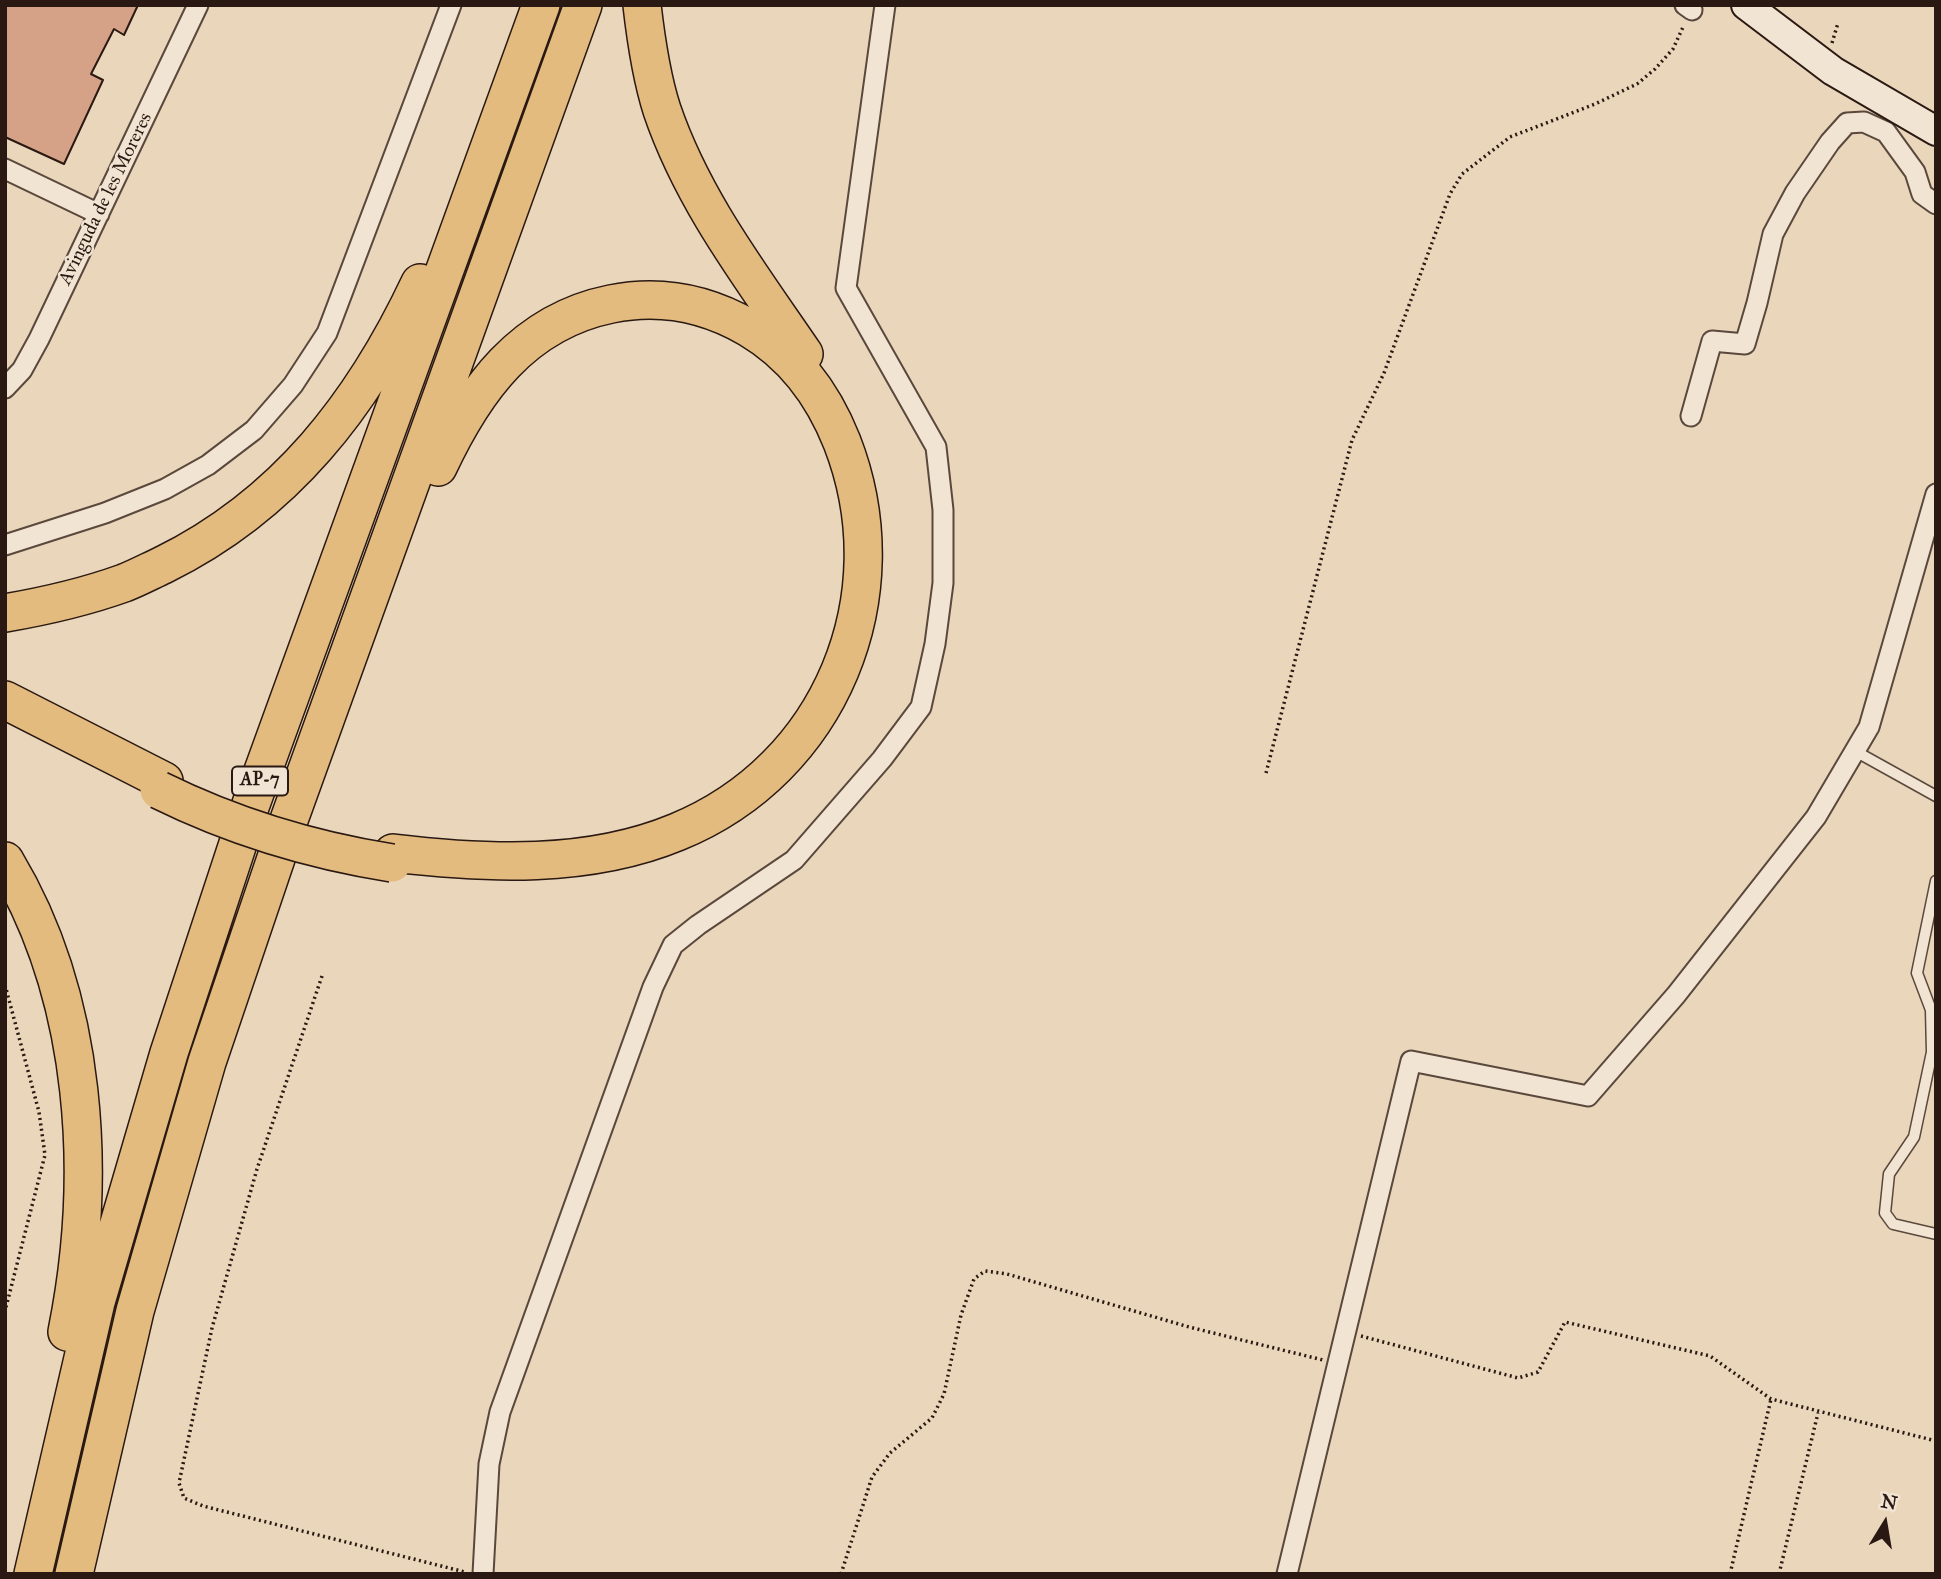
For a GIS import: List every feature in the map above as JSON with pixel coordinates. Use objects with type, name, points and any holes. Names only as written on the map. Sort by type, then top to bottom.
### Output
[{"type":"highway","points":[[5,613],[58,604],[126,582],[194,549],[261,503],[311,454],[346,411],[381,358],[406,313],[437,247],[516,39],[533,5]]},
{"type":"highway","name":"AP-7","points":[[33,1574],[96,1302],[169,1053],[251,804],[541,5]]},
{"type":"highway","name":"AP-7","points":[[74,1574],[135,1311],[206,1062],[290,817],[583,5]]},
{"type":"highway","points":[[5,700],[162,785],[196,808],[272,837],[312,848],[392,858],[447,869],[489,871],[572,867],[655,851],[701,833],[763,794],[808,745],[846,683],[865,630],[874,578],[873,530],[865,479],[847,426],[827,390],[743,267],[694,183],[677,148],[662,108],[647,46],[642,5]]},
{"type":"highway","name":"AP-7","points":[[361,622],[388,597],[431,481],[455,430],[480,392],[520,348],[545,328],[585,309],[635,299],[680,301],[725,314],[773,342],[807,379],[825,407],[837,431],[855,481],[864,554],[861,601],[847,653],[813,721],[787,756],[764,779],[718,813],[629,848],[537,860],[392,858]]},
{"type":"highway","points":[[5,712],[162,785]]},
{"type":"highway","points":[[5,861],[18,883],[43,940],[60,994],[73,1050],[80,1099],[84,1170],[81,1232],[69,1320],[19,1574]]},
{"type":"main road","points":[[1746,5],[1824,47],[1936,115]]},
{"type":"main road","points":[[1824,47],[1833,71],[1936,131]]},
{"type":"street","name":"Avinguda de les Moreres","points":[[5,388],[22,370],[33,349],[198,5]]},
{"type":"street","points":[[5,545],[105,513],[165,489],[208,465],[254,430],[293,385],[327,333],[451,5]]},
{"type":"street","points":[[483,1574],[489,1464],[500,1412],[653,987],[673,945],[794,860],[841,809],[921,708],[935,643],[943,583],[943,510],[936,447],[845,288],[885,5]]},
{"type":"street","points":[[1691,416],[1712,341],[1745,344],[1773,234],[1802,183],[1830,142],[1847,123],[1864,122],[1886,132],[1915,172],[1922,194],[1936,204]]},
{"type":"street","points":[[5,169],[99,214]]},
{"type":"street","points":[[1287,1574],[1411,1060],[1588,1096],[1676,995],[1816,817],[1869,727],[1936,494]]},
{"type":"lane","points":[[1855,751],[1936,796]]},
{"type":"lane","points":[[1936,881],[1917,973],[1931,1010],[1932,1052],[1914,1137],[1889,1174],[1885,1213],[1893,1224],[1936,1234]]},
{"type":"path","points":[[1266,774],[1352,440],[1384,373],[1450,194],[1462,174],[1510,137],[1595,104],[1637,84],[1673,49],[1688,8]]},
{"type":"path","points":[[1824,47],[1839,23]]},
{"type":"path","points":[[322,976],[257,1169],[212,1328],[179,1483],[184,1498],[202,1506],[471,1574]]},
{"type":"path","points":[[5,985],[39,1112],[45,1155],[5,1311]]},
{"type":"path","points":[[841,1574],[872,1477],[890,1453],[932,1418],[944,1394],[961,1315],[974,1279],[985,1271],[1007,1274],[1189,1327],[1321,1360],[1339,1360]]},
{"type":"path","points":[[1346,1332],[1518,1378],[1538,1372],[1565,1322],[1710,1356],[1771,1399],[1936,1441]]},
{"type":"path","points":[[1730,1574],[1771,1399]]},
{"type":"path","points":[[1779,1574],[1818,1413]]},
{"type":"building","points":[[5,5],[138,5],[124,35],[114,29],[91,74],[103,80],[64,164],[5,137]]}]
